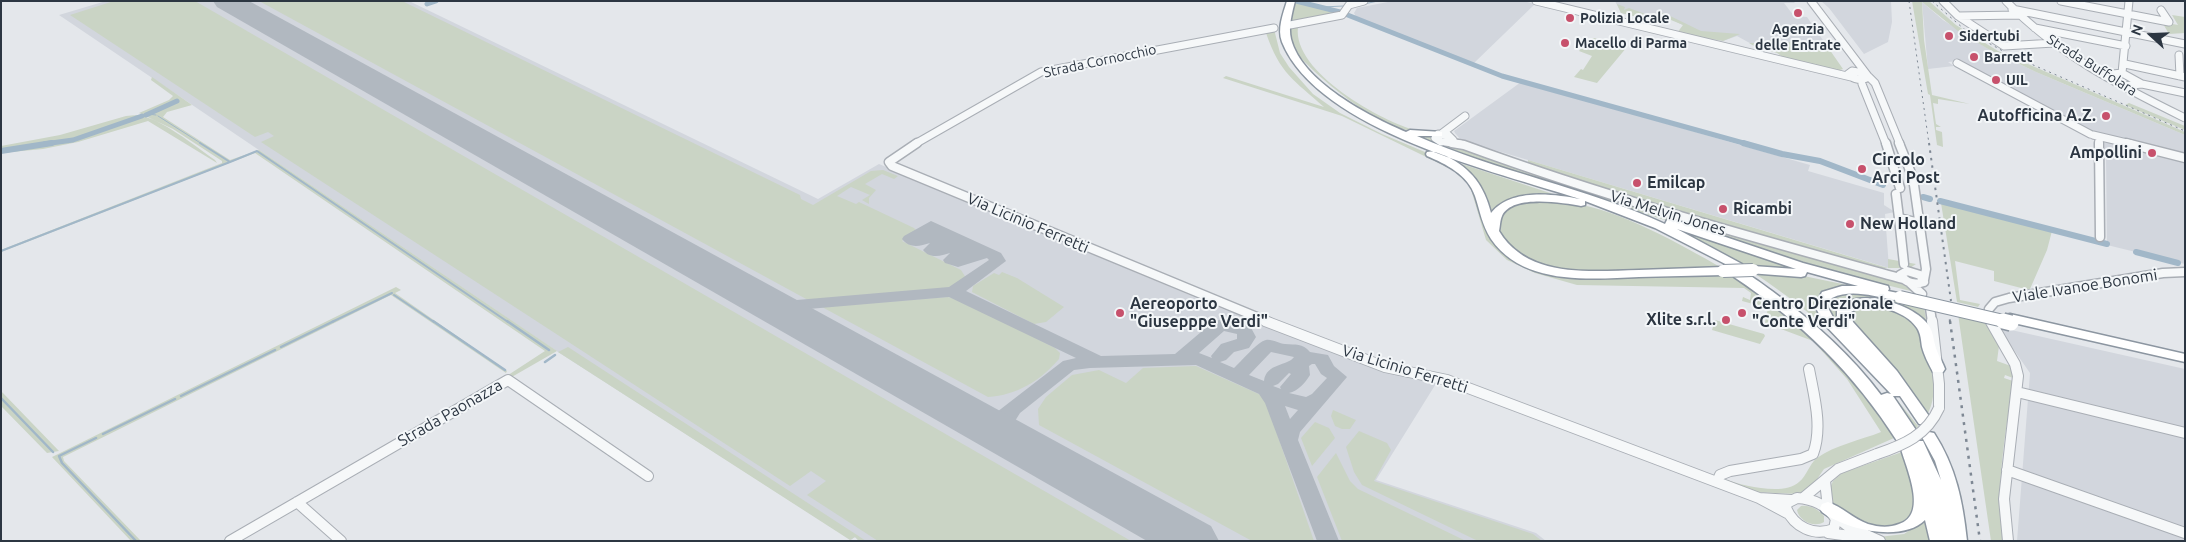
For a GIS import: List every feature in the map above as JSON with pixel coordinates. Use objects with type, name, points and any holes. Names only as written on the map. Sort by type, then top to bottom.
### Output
[{"type":"highway","points":[[1286,5],[1286,33],[1293,55],[1305,72],[1322,88],[1373,121],[1427,145],[1647,220],[1697,244],[1738,271],[1784,306],[1834,350],[1874,394],[1920,437],[1926,489],[1938,541]]},
{"type":"highway","points":[[1286,5],[1279,26],[1280,38],[1294,67],[1322,95],[1390,137],[1444,159],[1464,173],[1478,190],[1494,234],[1502,246],[1519,258],[1544,269],[1565,274],[1738,271],[1802,273],[1900,282]]},
{"type":"highway","points":[[1293,55],[1326,86],[1371,115],[1406,132],[1439,134]]},
{"type":"highway","points":[[1367,123],[1425,149],[1602,208],[1646,225],[1738,271]]},
{"type":"highway","points":[[1540,182],[1799,266],[1900,282],[2010,320],[2185,363]]},
{"type":"highway","points":[[1494,234],[1494,219],[1501,209],[1517,201],[1535,198],[1578,202],[1646,225]]},
{"type":"highway","points":[[1900,282],[1862,290],[1842,290],[1827,295],[1821,306],[1826,318],[1892,387],[1952,488],[1959,541]]},
{"type":"highway","points":[[1938,369],[1930,352],[1925,330],[1908,315],[1888,306],[1868,303],[1854,304],[1844,310],[1847,324],[1892,374],[1920,437],[1939,492],[1951,541]]},
{"type":"highway","points":[[2010,320],[2185,358]]},
{"type":"highway","points":[[1830,511],[1852,524],[1873,532],[1896,532],[1914,524],[1920,516],[1922,503],[1920,437]]},
{"type":"street","points":[[1290,25],[1344,14],[1349,5],[1364,1]]},
{"type":"street","points":[[1536,1],[1833,73],[1850,73],[1865,79],[1878,91],[1914,186],[1923,262],[1926,269],[1924,294],[1900,282]]},
{"type":"street","points":[[1811,1],[1859,65],[1865,79],[1867,94],[1889,151],[1898,191],[1900,282]]},
{"type":"street","points":[[1943,1],[1958,16],[2004,46],[2054,43]]},
{"type":"street","name":"Strada Buffolara","points":[[2006,1],[2012,9],[2054,43],[2123,86],[2185,118]]},
{"type":"street","points":[[2061,1],[2168,22],[2161,10]]},
{"type":"street","points":[[2122,73],[2125,64],[2129,1]]},
{"type":"street","points":[[2012,9],[2185,44]]},
{"type":"street","points":[[1958,16],[2020,16]]},
{"type":"street","name":"Strada Cornocchio","points":[[889,162],[895,156],[1041,72],[1274,28]]},
{"type":"street","points":[[2034,28],[2126,46]]},
{"type":"street","points":[[2125,64],[2182,76],[2179,55]]},
{"type":"street","points":[[1957,63],[2099,143],[2116,141]]},
{"type":"street","points":[[1850,73],[1857,70],[1859,65]]},
{"type":"street","points":[[2104,75],[2122,73],[2142,84],[2185,93]]},
{"type":"street","points":[[2123,86],[2142,84]]},
{"type":"street","points":[[1867,94],[1878,91]]},
{"type":"street","points":[[1875,114],[1888,116]]},
{"type":"street","points":[[1451,126],[1450,139],[1437,139],[1435,137],[1465,116]]},
{"type":"street","points":[[2088,136],[2185,158]]},
{"type":"street","name":"Via Melvin Jones","points":[[1450,139],[1535,171],[1677,216],[1788,248],[1875,270],[1900,282]]},
{"type":"street","points":[[2099,143],[2100,237]]},
{"type":"street","points":[[1889,151],[1903,153]]},
{"type":"street","name":"Via Licinio Ferretti","points":[[889,162],[892,166],[1226,306],[1385,367],[1447,380],[1759,498]]},
{"type":"street","points":[[1899,218],[1919,223]]},
{"type":"street","points":[[1900,282],[1919,268],[1923,262]]},
{"type":"street","name":"Viale Ivanoe Bonomi","points":[[1989,309],[1995,302],[2009,298],[2163,273],[2185,272]]},
{"type":"street","points":[[1900,282],[1919,284],[1924,281]]},
{"type":"street","points":[[1787,513],[1786,508],[1825,481],[1838,469],[1908,442],[1923,433],[1933,422],[1939,408],[1938,369],[1930,308]]},
{"type":"street","points":[[1991,322],[2017,369],[2017,392],[2004,504],[2008,541]]},
{"type":"street","points":[[1717,482],[1720,475],[1730,470],[1801,459],[1814,453],[1817,410],[1809,369]]},
{"type":"street","name":"Strada Paonazza","points":[[230,541],[508,380],[648,476]]},
{"type":"street","points":[[2017,392],[2185,433]]},
{"type":"street","points":[[2007,470],[2185,533]]},
{"type":"street","points":[[1823,533],[1830,532],[1837,524],[1830,511],[1825,481]]},
{"type":"street","points":[[1759,498],[1816,501],[1850,527],[1880,541]]},
{"type":"street","points":[[1759,498],[1787,513],[1798,525],[1815,532],[1842,534],[1871,541]]},
{"type":"street","points":[[297,502],[341,541]]},
{"type":"shaded area","points":[[106,1],[409,1],[818,199],[879,164],[1218,307],[1374,366],[1377,370],[1437,382],[1376,480],[1536,533],[1546,541],[859,541],[855,537],[851,540],[558,352],[59,15]]},
{"type":"shaded area","points":[[1393,1],[1523,1],[1535,4],[1474,63],[1356,17],[1354,13],[1357,8]]},
{"type":"shaded area","points":[[1615,1],[1793,1],[1795,3],[1784,3],[1794,16],[1807,17],[1827,46],[1777,43],[1769,40],[1758,44],[1757,47],[1737,36],[1723,41],[1681,33],[1683,25],[1664,16],[1659,15],[1658,22],[1621,13]]},
{"type":"shaded area","points":[[1821,1],[1891,1],[1892,22],[1888,42],[1864,54],[1829,8]]},
{"type":"shaded area","points":[[1922,2],[1943,20],[1988,49],[2036,72],[2185,135],[2185,156],[2087,132],[1959,61],[1948,62],[1954,66],[1928,69]]},
{"type":"shaded area","points":[[1521,82],[1810,165],[1808,171],[1884,193],[1884,205],[1895,212],[1885,214],[1889,268],[1461,140],[1454,131]]},
{"type":"shaded area","points":[[2109,142],[2185,160],[2185,264],[2107,245],[2106,156],[2109,156],[2109,154],[2105,152],[2105,143]]},
{"type":"shaded area","points":[[1998,327],[2185,369],[2185,541],[2017,541],[2030,373]]},
{"type":"green space","points":[[114,1],[195,1],[1131,541],[878,541],[807,495],[826,481],[811,471],[790,486],[261,142],[274,136],[268,132],[255,137],[70,15]]},
{"type":"green space","points":[[259,1],[402,1],[800,195],[801,199],[813,205],[871,171],[883,170],[898,176],[894,179],[882,174],[865,184],[876,190],[869,198],[869,204],[862,200],[870,195],[851,187],[837,196],[856,204],[859,202],[914,228],[917,231],[902,241],[961,270],[966,278],[959,284],[948,288],[808,300]]},
{"type":"green space","points":[[1912,1],[1929,1],[1956,25],[1998,51],[2185,132],[2185,135],[2036,72],[1988,49],[1958,31],[1922,2],[1924,40],[1932,95],[1970,104],[1938,99],[1938,104],[1933,103],[1936,124],[1941,127],[1936,127],[1936,130],[1942,132],[1943,147],[1937,145],[1930,95],[1928,94]]},
{"type":"green space","points":[[1295,2],[1340,14],[1328,17],[1323,15],[1290,24]]},
{"type":"green space","points":[[1617,4],[1625,7],[1624,10],[1629,8],[1648,15],[1664,13],[1701,31],[1740,34],[1723,41],[1677,33],[1683,25],[1659,15],[1658,22],[1621,13]]},
{"type":"green space","points":[[2172,15],[2185,17],[2185,33],[2169,34],[2162,22],[2178,25]]},
{"type":"green space","points":[[1290,25],[1298,27],[1300,44],[1309,61],[1342,92],[1383,117],[1418,131],[1404,129],[1388,123],[1337,91],[1298,55],[1294,49]]},
{"type":"green space","points":[[1274,29],[1280,53],[1289,67],[1313,94],[1340,113],[1382,134],[1432,155],[1456,169],[1469,181],[1501,249],[1556,275],[1731,274],[1780,309],[1821,344],[1857,382],[1894,438],[1824,469],[1811,488],[1797,494],[1755,492],[1724,481],[1725,479],[1774,489],[1792,486],[1802,479],[1814,461],[1824,453],[1881,432],[1847,379],[1813,341],[1765,323],[1768,308],[1742,301],[1743,297],[1750,300],[1751,293],[1744,288],[1577,285],[1535,273],[1507,260],[1486,240],[1470,186],[1453,170],[1342,116],[1223,78],[1226,76],[1324,107],[1296,83],[1277,58],[1266,33]]},
{"type":"green space","points":[[1594,38],[1627,47],[1597,83],[1574,77],[1581,69],[1583,70],[1592,56],[1579,51],[1589,39]]},
{"type":"green space","points":[[1769,40],[1827,46],[1843,69],[1837,71],[1787,60],[1777,53],[1749,43],[1771,43]]},
{"type":"green space","points":[[152,77],[192,105],[167,112],[163,117],[230,160],[259,150],[557,351],[226,541],[222,541],[499,381],[545,351],[255,153],[1,252],[1,250],[222,163],[222,161],[173,129],[139,113],[169,100],[173,96],[151,80]]},
{"type":"green space","points":[[2129,103],[2185,126],[2185,130],[2125,105]]},
{"type":"green space","points":[[137,115],[156,121],[178,133],[217,163],[148,121],[78,142],[43,149],[1,153],[1,146],[60,135],[126,116]]},
{"type":"green space","points":[[1404,132],[1454,144],[1898,279],[1919,293],[1800,264],[1452,151]]},
{"type":"green space","points":[[1528,160],[1888,268],[1801,249],[1693,218],[1528,164]]},
{"type":"green space","points":[[1458,164],[1556,195],[1528,197],[1491,216]]},
{"type":"green space","points":[[1529,200],[1572,203],[1591,207],[1630,220],[1687,248],[1722,268],[1573,272],[1543,266],[1520,255],[1497,232],[1498,216],[1511,206]]},
{"type":"green space","points":[[1941,203],[2052,231],[2047,250],[2030,289],[1994,281],[1994,271],[1955,261],[1960,300],[1980,304],[1978,307],[1957,302]]},
{"type":"green space","points":[[1649,218],[1789,264],[1802,270],[1745,267]]},
{"type":"green space","points":[[1888,259],[1916,264],[1910,268],[1888,268]]},
{"type":"green space","points":[[1002,272],[1017,278],[1064,307],[1046,322],[1034,324],[972,292],[973,286],[994,273],[999,275]]},
{"type":"green space","points":[[1754,273],[1794,274],[1852,286],[1818,301],[1918,426],[1916,429],[1882,384],[1843,343],[1800,306]]},
{"type":"green space","points":[[396,287],[401,290],[395,293],[507,371],[506,373],[391,295],[63,457],[64,461],[141,541],[131,541],[52,457]]},
{"type":"green space","points":[[1850,292],[1924,306],[1927,327],[1891,305],[1842,307],[1894,385],[1826,312],[1829,298]]},
{"type":"green space","points":[[948,297],[965,302],[1055,348],[1060,353],[1059,359],[1044,374],[1027,386],[999,396],[988,397],[822,307]]},
{"type":"green space","points":[[1873,305],[1898,311],[1919,325],[1930,360],[1934,383],[1931,406],[1926,417],[1849,322],[1851,309]]},
{"type":"green space","points":[[1958,314],[1983,320],[1988,325],[1999,346],[1997,361],[2011,366],[2013,378],[2005,375],[2004,378],[2013,381],[2002,461],[2000,501],[2004,541],[1991,541]]},
{"type":"green space","points":[[1715,320],[1764,334],[1765,336],[1760,344],[1712,330]]},
{"type":"green space","points":[[568,347],[866,541],[859,541],[855,537],[850,540],[558,352]]},
{"type":"green space","points":[[1196,366],[1261,395],[1265,399],[1314,541],[1252,541],[1039,425],[1038,409],[1046,397],[1072,375],[1099,370],[1126,383],[1143,368]]},
{"type":"green space","points":[[1,391],[59,451],[47,453],[1,406]]},
{"type":"green space","points":[[1333,410],[1356,420],[1350,429],[1342,429],[1335,426],[1331,416]]},
{"type":"green space","points":[[1315,422],[1329,428],[1335,438],[1312,466],[1301,438]]},
{"type":"green space","points":[[1359,431],[1387,443],[1391,450],[1374,481],[1533,534],[1542,541],[1478,541],[1362,485],[1354,472],[1346,447]]},
{"type":"green space","points":[[1902,452],[1916,491],[1916,512],[1895,527],[1885,529],[1866,525],[1835,508],[1832,503],[1830,488],[1833,481],[1842,473]]},
{"type":"green space","points":[[1336,453],[1350,481],[1358,489],[1466,541],[1342,541],[1317,477]]},
{"type":"green space","points":[[1801,506],[1811,507],[1819,511],[1824,516],[1824,522],[1812,524],[1804,520],[1797,510]]},
{"type":"green space","points":[[1924,521],[1927,522],[1929,541],[1888,541],[1879,537],[1904,534]]},
{"type":"waterway","points":[[427,4],[436,1]]},
{"type":"waterway","points":[[1296,1],[1340,12],[1502,76],[1747,144]]},
{"type":"waterway","points":[[1364,4],[1378,1]]},
{"type":"waterway","points":[[1322,7],[1344,6]]},
{"type":"waterway","points":[[146,115],[177,101]]},
{"type":"waterway","points":[[148,114],[156,115]]},
{"type":"waterway","points":[[44,144],[73,140],[142,116]]},
{"type":"waterway","points":[[158,116],[202,144]]},
{"type":"waterway","points":[[1,151],[52,143]]},
{"type":"waterway","points":[[200,143],[230,162]]},
{"type":"waterway","points":[[1743,143],[1782,154],[1820,161],[1883,185]]},
{"type":"waterway","points":[[230,162],[257,151],[508,322]]},
{"type":"waterway","points":[[1,251],[230,162]]},
{"type":"waterway","points":[[1923,197],[1930,199]]},
{"type":"waterway","points":[[1940,201],[2107,244]]},
{"type":"waterway","points":[[2136,252],[2178,263]]},
{"type":"waterway","points":[[332,322],[392,293]]},
{"type":"waterway","points":[[394,295],[434,322]]},
{"type":"waterway","points":[[281,347],[334,321]]},
{"type":"waterway","points":[[433,321],[505,370]]},
{"type":"waterway","points":[[507,321],[549,350]]},
{"type":"waterway","points":[[181,396],[275,350]]},
{"type":"waterway","points":[[545,362],[555,355]]},
{"type":"waterway","points":[[1,398],[53,452]]},
{"type":"waterway","points":[[103,434],[175,399]]},
{"type":"waterway","points":[[96,438],[59,456],[62,463],[136,541]]},
{"type":"taxiway","points":[[939,236],[917,242],[910,239],[931,226],[972,245]]},
{"type":"taxiway","points":[[946,239],[931,250],[937,252],[959,246]]},
{"type":"taxiway","points":[[949,292],[962,287],[998,261],[995,256],[972,245]]},
{"type":"taxiway","points":[[972,245],[951,260],[958,262],[981,256]]},
{"type":"taxiway","points":[[763,301],[785,306],[949,292]]},
{"type":"taxiway","points":[[949,292],[961,295],[1095,360]]},
{"type":"taxiway","points":[[1179,359],[1187,355],[1220,325],[1244,330],[1247,337],[1244,342],[1226,349],[1220,356]]},
{"type":"taxiway","points":[[1237,376],[1268,345],[1281,350],[1298,350],[1303,356],[1300,363]]},
{"type":"taxiway","points":[[1289,439],[1291,430],[1338,377],[1327,370],[1322,359],[1309,358],[1300,363]]},
{"type":"taxiway","points":[[969,416],[985,421],[1002,418],[1069,365],[1090,362],[1199,359],[1295,403],[1308,404],[1318,399]]},
{"type":"taxiway","points":[[1272,380],[1284,368],[1293,367],[1300,363]]},
{"type":"taxiway","points":[[1289,387],[1301,375],[1299,370],[1300,363]]},
{"type":"taxiway","points":[[1266,390],[1274,402],[1328,541]]},
{"type":"taxiway","points":[[1011,413],[1006,421],[1005,428],[1008,435],[1015,442]]},
{"type":"runway","points":[[227,1],[1192,541]]},
{"type":"railway","points":[[1909,1],[1929,144]]},
{"type":"railway","points":[[1932,1],[1964,29],[2008,54],[2185,131]]},
{"type":"railway","points":[[1929,143],[1951,301]]},
{"type":"railway","points":[[1949,312],[1950,322]]},
{"type":"railway","points":[[1950,321],[1980,541]]},
{"type":"place","name":"Agenzia delle Entrate","points":[[1798,13]]},
{"type":"place","name":"Polizia Locale","points":[[1570,18]]},
{"type":"place","name":"Sidertubi","points":[[1949,36]]},
{"type":"place","name":"Macello di Parma","points":[[1565,43]]},
{"type":"place","name":"Barrett","points":[[1974,57]]},
{"type":"place","name":"UIL","points":[[1996,80]]},
{"type":"place","name":"Autofficina A.Z.","points":[[2106,116]]},
{"type":"place","name":"Ampollini","points":[[2152,153]]},
{"type":"place","name":"Circolo Arci Post","points":[[1862,169]]},
{"type":"place","name":"Emilcap","points":[[1637,183]]},
{"type":"place","name":"Ricambi","points":[[1723,209]]},
{"type":"place","name":"New Holland","points":[[1850,224]]},
{"type":"place","name":"Aereoporto \"Giusepppe Verdi\"","points":[[1120,313]]},
{"type":"place","name":"Centro Direzionale \"Conte Verdi\"","points":[[1742,313]]},
{"type":"place","name":"Xlite s.r.l.","points":[[1726,320]]}]
